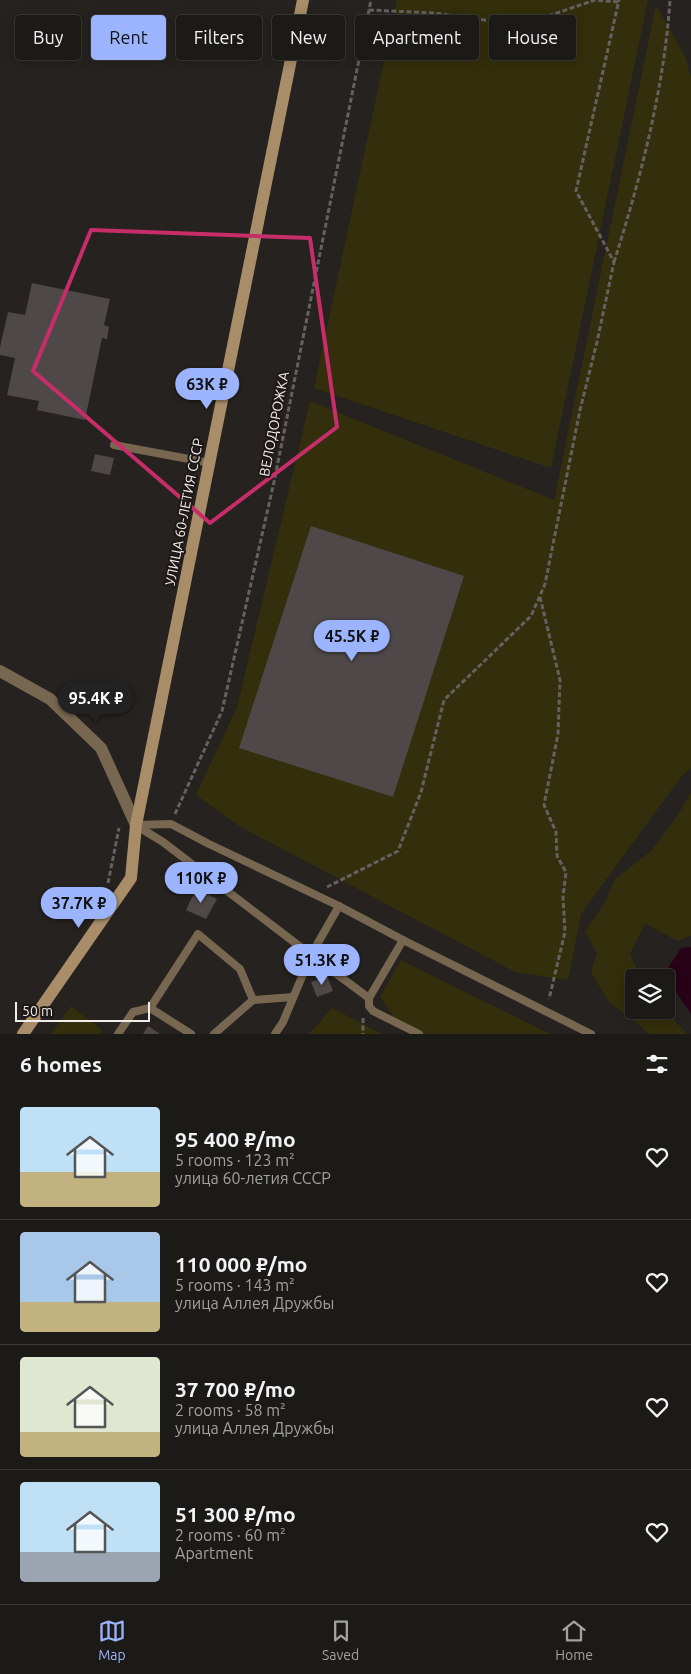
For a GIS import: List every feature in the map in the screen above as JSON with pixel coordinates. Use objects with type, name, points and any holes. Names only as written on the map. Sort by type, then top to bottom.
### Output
[{"type":"main road","name":"УЛИЦА 60-ЛЕТИЯ СССР","points":[[23,1034],[131,878],[136,825],[303,0]]},
{"type":"street","points":[[0,671],[50,699],[101,748],[136,825]]},
{"type":"lane","points":[[114,445],[210,463]]},
{"type":"lane","points":[[136,825],[171,824],[338,906],[590,1034]]},
{"type":"lane","points":[[136,825],[163,842],[369,998]]},
{"type":"lane","points":[[275,1034],[284,1022],[310,955],[338,906]]},
{"type":"lane","points":[[118,1034],[133,1012],[150,1008],[198,934],[240,970],[253,1000]]},
{"type":"lane","points":[[403,940],[369,998],[368,1006],[373,1011],[420,1034]]},
{"type":"lane","points":[[214,1034],[253,1000],[294,997]]},
{"type":"lane","points":[[150,1008],[191,1034]]},
{"type":"path","name":"ВЕЛОДОРОЖКА","points":[[171,824],[222,711],[274,482],[371,0]]},
{"type":"path","points":[[369,10],[434,13],[485,20],[548,16],[595,0],[619,1],[576,191],[614,262]]},
{"type":"path","points":[[313,894],[398,851],[421,792],[444,700],[531,616],[545,584],[580,410],[614,262],[631,208],[660,90],[670,0]]},
{"type":"path","points":[[540,596],[560,680],[558,734],[544,805],[556,832],[557,856],[566,872],[563,896],[564,932],[546,1012]]},
{"type":"path","points":[[363,1018],[363,1034]]},
{"type":"highlighted area","points":[[91,230],[310,238],[337,427],[210,523],[33,371]]},
{"type":"shaded area","points":[[397,0],[648,0],[551,468],[314,388],[384,60],[479,60],[479,15],[394,15]]},
{"type":"shaded area","points":[[656,5],[685,56],[691,77],[691,768],[681,777],[581,914],[568,980],[515,972],[239,826],[196,795],[237,707],[310,401],[554,500]]},
{"type":"shaded area","points":[[691,792],[691,936],[677,941],[645,923],[630,954],[637,969],[625,969],[625,1014],[609,1002],[591,972],[597,953],[585,932],[604,904],[615,879],[651,851],[676,818]]},
{"type":"shaded area","points":[[691,947],[691,1014],[675,990],[675,969],[667,969],[681,948]]},
{"type":"shaded area","points":[[401,960],[550,1034],[419,1034],[399,1024],[380,997]]},
{"type":"shaded area","points":[[71,1006],[102,1030],[99,1034],[51,1034]]},
{"type":"shaded area","points":[[332,1008],[382,1034],[309,1034]]},
{"type":"shaded area","points":[[631,1019],[673,1019],[687,1034],[650,1034]]},
{"type":"building","points":[[32,283],[110,299],[104,325],[109,327],[107,339],[102,338],[85,420],[37,410],[39,401],[7,395],[15,358],[0,355],[0,347],[8,312],[25,315]]},
{"type":"building","points":[[95,454],[114,458],[110,475],[91,471]]},
{"type":"building","points":[[311,526],[464,576],[393,797],[239,748]]},
{"type":"building","points":[[196,889],[217,899],[206,919],[186,910]]},
{"type":"building","points":[[327,976],[333,991],[317,997],[311,982]]},
{"type":"building","points":[[148,1026],[160,1034],[143,1034]]}]
